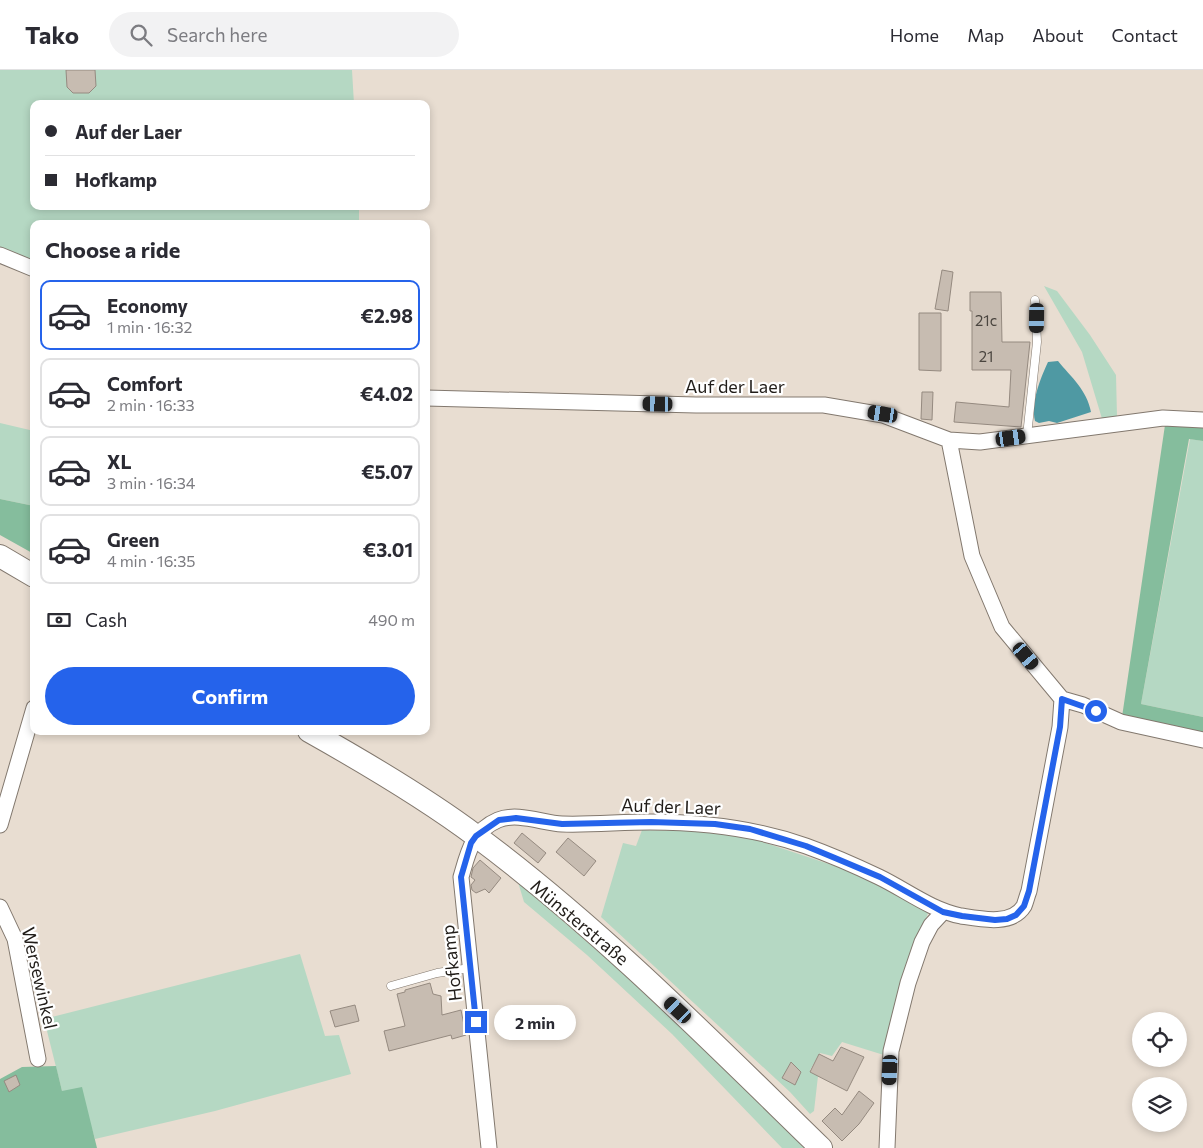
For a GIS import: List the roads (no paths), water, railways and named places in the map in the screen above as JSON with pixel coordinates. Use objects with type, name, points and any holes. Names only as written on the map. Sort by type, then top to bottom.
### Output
[{"type":"main road","points":[[0,556],[30,574]]},
{"type":"main road","name":"Münsterstraße","points":[[321,735],[476,836],[607,942],[822,1148]]},
{"type":"street","points":[[0,255],[30,267]]},
{"type":"street","name":"Auf der Laer","points":[[430,398],[696,405],[824,405],[883,414],[949,440],[980,442],[1163,418],[1203,420]]},
{"type":"street","points":[[949,440],[972,556],[1002,627],[1062,699],[1120,722],[1203,740]]},
{"type":"street","name":"Auf der Laer","points":[[476,836],[499,820],[516,818],[562,824],[651,822],[715,824],[750,829],[806,846],[880,877],[943,912],[962,916],[1001,919],[1016,915],[1024,906],[1034,870],[1060,727],[1062,699]]},
{"type":"street","points":[[0,825],[30,722]]},
{"type":"street","name":"Hofkamp","points":[[476,836],[471,843],[461,877],[489,1148]]},
{"type":"street","name":"Wersewinkel","points":[[0,907],[15,939],[38,1059]]},
{"type":"street","points":[[886,1148],[892,1051],[908,983],[922,942],[931,925],[943,912]]},
{"type":"lane","points":[[1027,436],[1037,342],[1035,300]]},
{"type":"lane","points":[[390,986],[437,973],[470,968]]},
{"type":"water","points":[[1058,361],[1082,390],[1091,412],[1057,423],[1049,421],[1039,423],[1035,421],[1034,406],[1039,383],[1048,362]]}]
